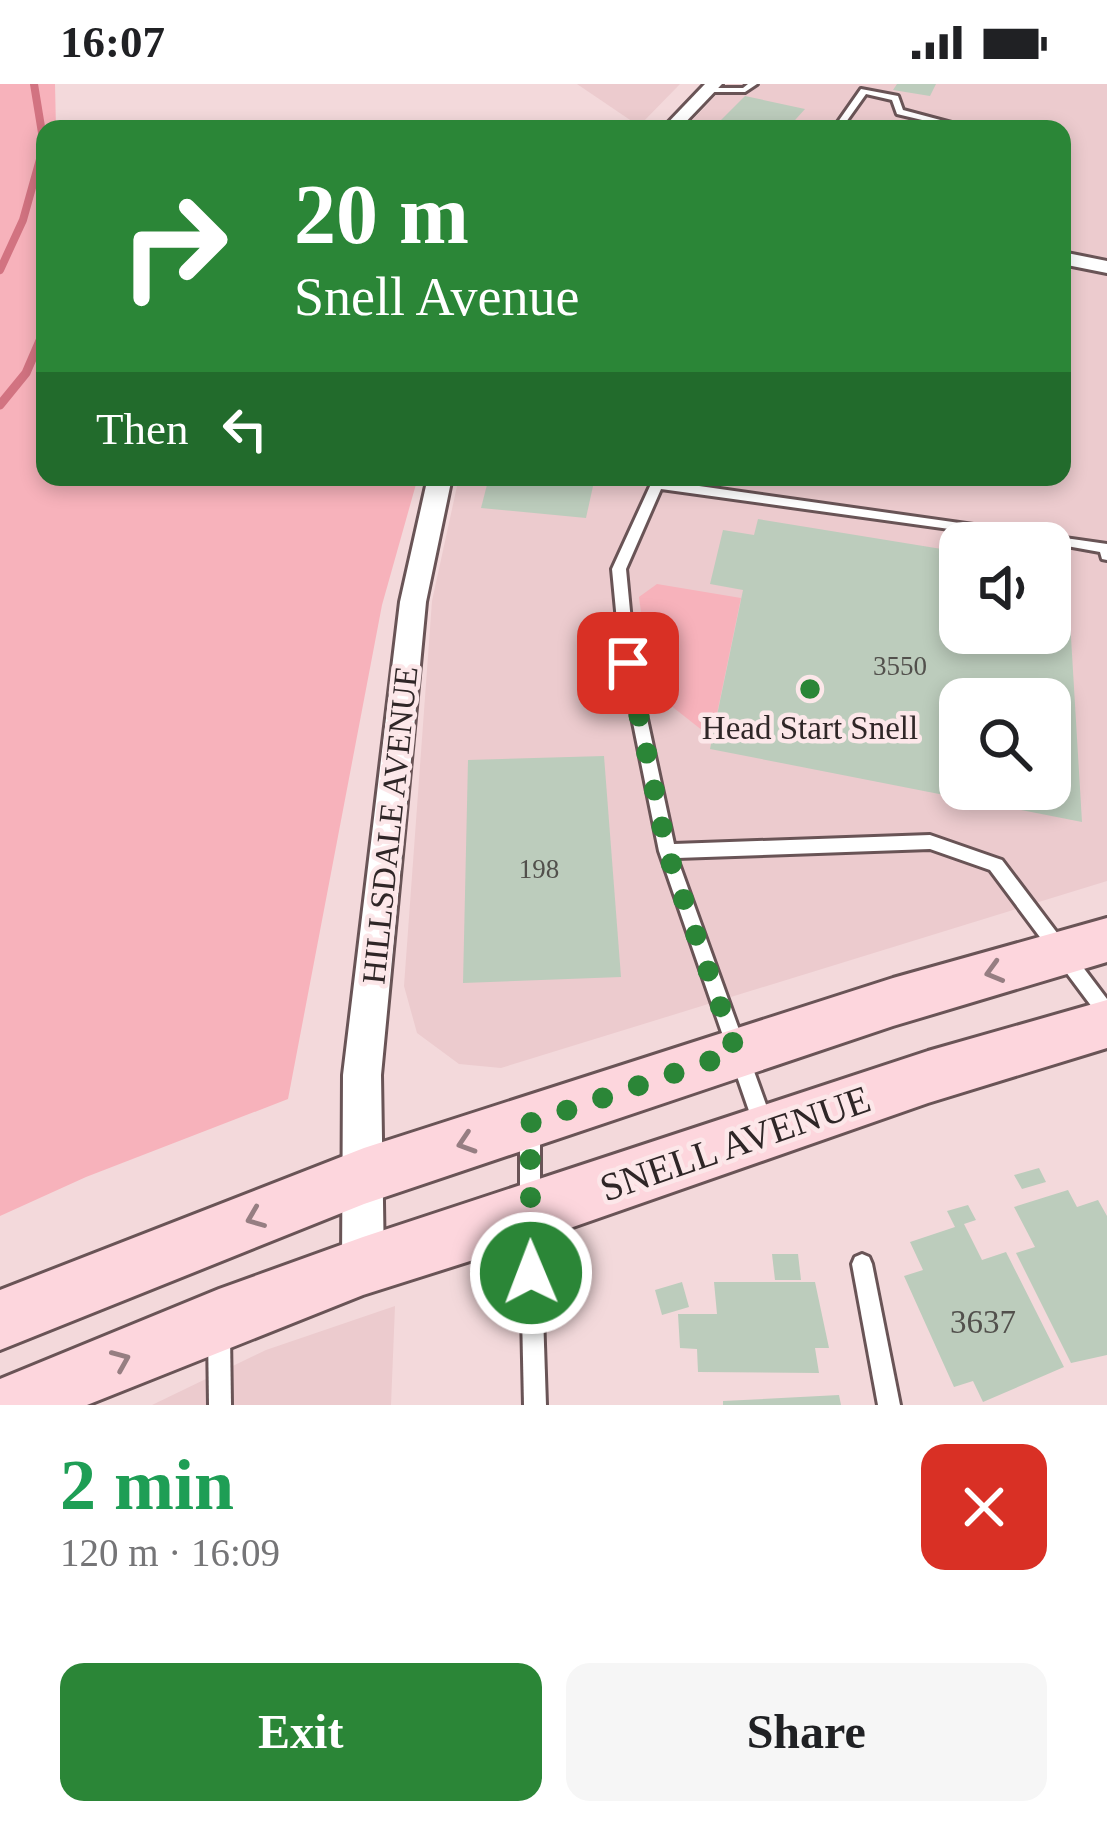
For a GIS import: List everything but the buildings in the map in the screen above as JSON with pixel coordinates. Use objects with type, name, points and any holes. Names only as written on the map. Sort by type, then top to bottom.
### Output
[{"type":"main road","points":[[0,1320],[364,1176],[736,1052],[1084,946]]},
{"type":"main road","name":"SNELL AVENUE","points":[[363,1266],[530,1214],[928,1077],[1107,1024]]},
{"type":"main road","points":[[13,1405],[219,1319],[363,1266]]},
{"type":"street","points":[[679,120],[712,87]]},
{"type":"street","points":[[1071,260],[1107,268]]},
{"type":"street","name":"HILLSDALE AVENUE","points":[[363,1266],[362,1075],[413,602],[438,486]]},
{"type":"lane","points":[[712,87],[745,90],[752,84]]},
{"type":"lane","points":[[843,120],[864,91],[895,98],[900,112],[933,120]]},
{"type":"lane","points":[[656,486],[620,568],[628,663],[667,851],[766,1133]]},
{"type":"lane","points":[[671,486],[1106,548],[1107,556]]},
{"type":"lane","points":[[667,851],[930,842],[996,866],[1084,946],[1107,1013]]},
{"type":"lane","points":[[530,1123],[535,1405]]},
{"type":"lane","points":[[862,1264],[889,1405]]},
{"type":"lane","points":[[219,1319],[220,1405]]},
{"type":"shaded area","points":[[0,84],[55,84],[56,120],[36,120],[36,486],[415,486],[382,605],[288,1099],[86,1177],[0,1216]]},
{"type":"shaded area","points":[[577,84],[680,84],[645,120],[630,120]]},
{"type":"shaded area","points":[[727,84],[1107,84],[1107,881],[501,1068],[459,1064],[417,1033],[404,986],[432,601],[457,486],[1071,486],[1071,120],[693,120]]},
{"type":"shaded area","points":[[657,584],[741,598],[712,738],[651,690],[639,597]]},
{"type":"shaded area","points":[[395,1306],[391,1405],[152,1405],[266,1350]]},
{"type":"waterway","points":[[34,84],[40,120]]},
{"type":"waterway","points":[[0,270],[23,220],[36,174]]},
{"type":"waterway","points":[[0,405],[26,373],[36,350]]},
{"type":"place","name":"Head Start Snell","points":[[810,689]]},
{"type":"route","points":[[531,1273],[530,1123],[736,1052],[667,851],[628,663]]}]
